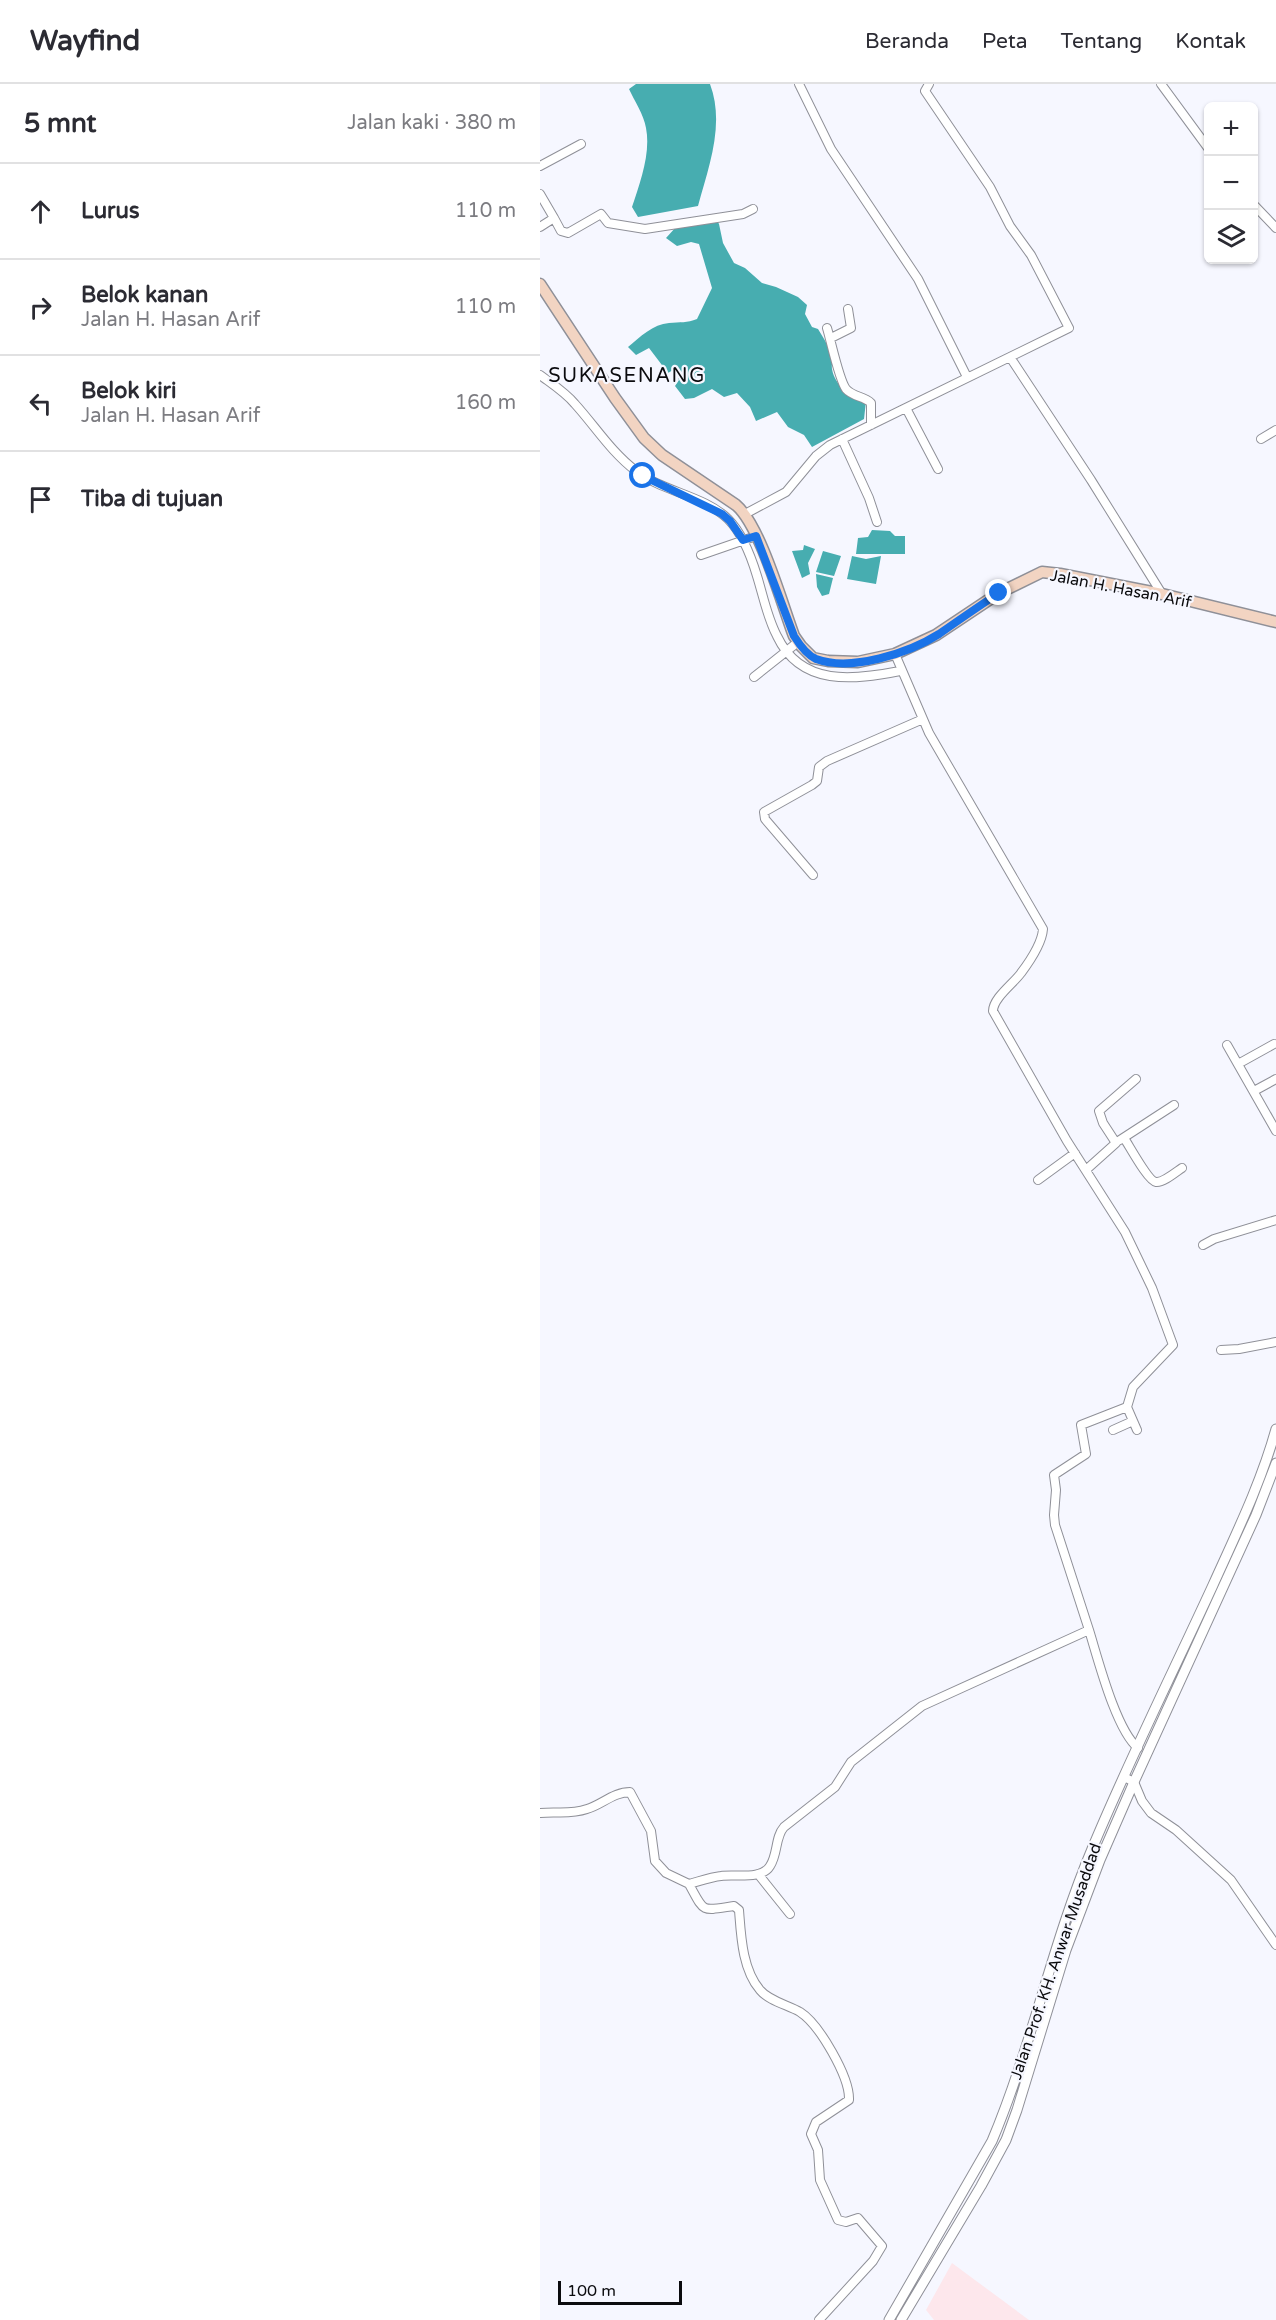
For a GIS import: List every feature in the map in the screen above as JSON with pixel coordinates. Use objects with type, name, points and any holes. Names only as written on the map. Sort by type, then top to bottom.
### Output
[{"type":"main road","points":[[540,284],[644,438],[662,455],[736,505],[745,514],[749,538],[792,648]]},
{"type":"main road","name":"Jalan H. Hasan Arif","points":[[792,648],[813,658],[828,661],[898,663],[999,593],[1042,572],[1162,594],[1276,622]]},
{"type":"street","points":[[799,84],[831,149],[918,279],[967,377]]},
{"type":"street","points":[[745,514],[786,492],[816,456],[872,418],[906,408],[1068,329],[1069,326],[1031,255],[940,110],[926,95],[925,91],[929,84]]},
{"type":"street","points":[[1161,84],[1204,141]]},
{"type":"street","points":[[540,166],[581,144]]},
{"type":"street","points":[[540,194],[564,233],[601,214],[608,223],[645,229],[743,214],[753,208]]},
{"type":"street","points":[[1258,209],[1276,228]]},
{"type":"street","points":[[540,227],[554,218]]},
{"type":"street","points":[[831,338],[851,328],[848,309]]},
{"type":"street","points":[[827,328],[844,386],[853,394],[867,399],[871,404],[872,418]]},
{"type":"street","points":[[1010,357],[1162,594]]},
{"type":"street","points":[[542,378],[567,395],[601,437],[636,471],[722,514],[749,538],[752,561],[774,629],[792,648],[802,668],[840,677],[870,676],[898,663],[923,719],[966,798],[1043,929],[1027,964],[994,1003],[993,1010],[1075,1153],[1087,1169],[1141,1261],[1172,1343],[1171,1348],[1133,1387],[1127,1407],[1137,1430]]},
{"type":"street","points":[[906,408],[938,469]]},
{"type":"street","points":[[1261,439],[1276,430]]},
{"type":"street","points":[[842,438],[869,498],[877,522]]},
{"type":"street","points":[[701,555],[749,538]]},
{"type":"street","points":[[754,677],[792,648]]},
{"type":"street","points":[[813,875],[765,819],[764,812],[817,781],[819,767],[827,760],[923,719]]},
{"type":"street","points":[[1238,1064],[1274,1044]]},
{"type":"street","points":[[1227,1045],[1254,1091],[1272,1116],[1276,1131]]},
{"type":"street","points":[[1254,1091],[1276,1078]]},
{"type":"street","points":[[1116,1143],[1103,1123],[1099,1111],[1136,1079]]},
{"type":"street","points":[[1087,1169],[1116,1143],[1174,1105]]},
{"type":"street","points":[[1124,1138],[1148,1176],[1155,1182],[1182,1168]]},
{"type":"street","points":[[1038,1180],[1075,1153]]},
{"type":"street","points":[[1203,1245],[1214,1239],[1276,1220]]},
{"type":"street","points":[[1221,1350],[1276,1342]]},
{"type":"street","points":[[1127,1407],[1082,1425],[1080,1428],[1086,1453],[1053,1476],[1056,1490],[1054,1515],[1055,1525],[1101,1670],[1127,1736],[1138,1748]]},
{"type":"street","points":[[1113,1430],[1133,1421]]},
{"type":"street","name":"Jalan Prof. KH. Anwar Musaddad","points":[[889,2320],[992,2141],[1004,2111],[1079,1881],[1242,1520],[1276,1429]]},
{"type":"street","name":"Jalan Prof. KH. Anwar Musaddad","points":[[901,2320],[1006,2140],[1066,1950],[1100,1860],[1256,1515],[1276,1463]]},
{"type":"street","points":[[689,1884],[719,1876],[758,1874],[766,1871],[778,1849],[780,1831],[835,1786],[851,1762],[922,1706],[1089,1630]]},
{"type":"street","points":[[1172,1675],[1181,1679]]},
{"type":"street","points":[[1124,1777],[1134,1782],[1142,1801],[1151,1812],[1176,1830],[1231,1880],[1276,1945]]},
{"type":"street","points":[[540,1812],[564,1814],[578,1811],[630,1792],[651,1831],[655,1861],[659,1868],[689,1884],[701,1907],[706,1910],[734,1906],[740,1910],[742,1946],[757,1986],[763,1993],[801,2013],[810,2021],[840,2064],[848,2086],[850,2096],[848,2102],[816,2122],[811,2130],[812,2140],[818,2150],[820,2180],[838,2220],[846,2222],[858,2218],[882,2247],[873,2261],[819,2320]]},
{"type":"street","points":[[758,1874],[790,1914]]},
{"type":"street","points":[[938,2235],[948,2241]]},
{"type":"shaded area","points":[[952,2263],[1029,2320],[934,2320],[926,2310]]},
{"type":"water","points":[[636,84],[710,84],[716,114],[716,130],[711,160],[698,206],[638,217],[632,207],[644,168],[647,148],[645,123],[629,89]]},
{"type":"water","points":[[716,219],[723,243],[734,263],[745,268],[762,283],[798,297],[807,305],[805,314],[812,327],[818,329],[829,348],[836,381],[849,393],[866,401],[864,419],[812,447],[804,435],[788,427],[777,412],[756,421],[750,407],[737,393],[724,397],[712,389],[694,398],[685,399],[675,386],[679,380],[673,370],[668,373],[649,348],[636,355],[628,347],[658,326],[697,319],[712,288],[699,244],[691,242],[677,246],[666,238],[676,227]]},
{"type":"water","points":[[872,530],[890,531],[895,536],[905,536],[905,554],[856,554],[858,538],[868,537]]},
{"type":"water","points":[[804,545],[815,549],[808,563],[810,574],[802,578],[792,551],[803,550]]},
{"type":"water","points":[[823,551],[841,556],[834,576],[816,572]]},
{"type":"water","points":[[852,556],[866,559],[881,556],[876,584],[847,579]]},
{"type":"water","points":[[816,574],[833,578],[829,594],[822,596],[817,587]]},
{"type":"district","name":"SUKASENANG","points":[[627,375]]},
{"type":"route","points":[[643,476],[722,514],[730,521],[743,540],[756,536],[794,636],[813,658],[840,663],[858,662],[895,654],[938,634],[999,593]]}]
